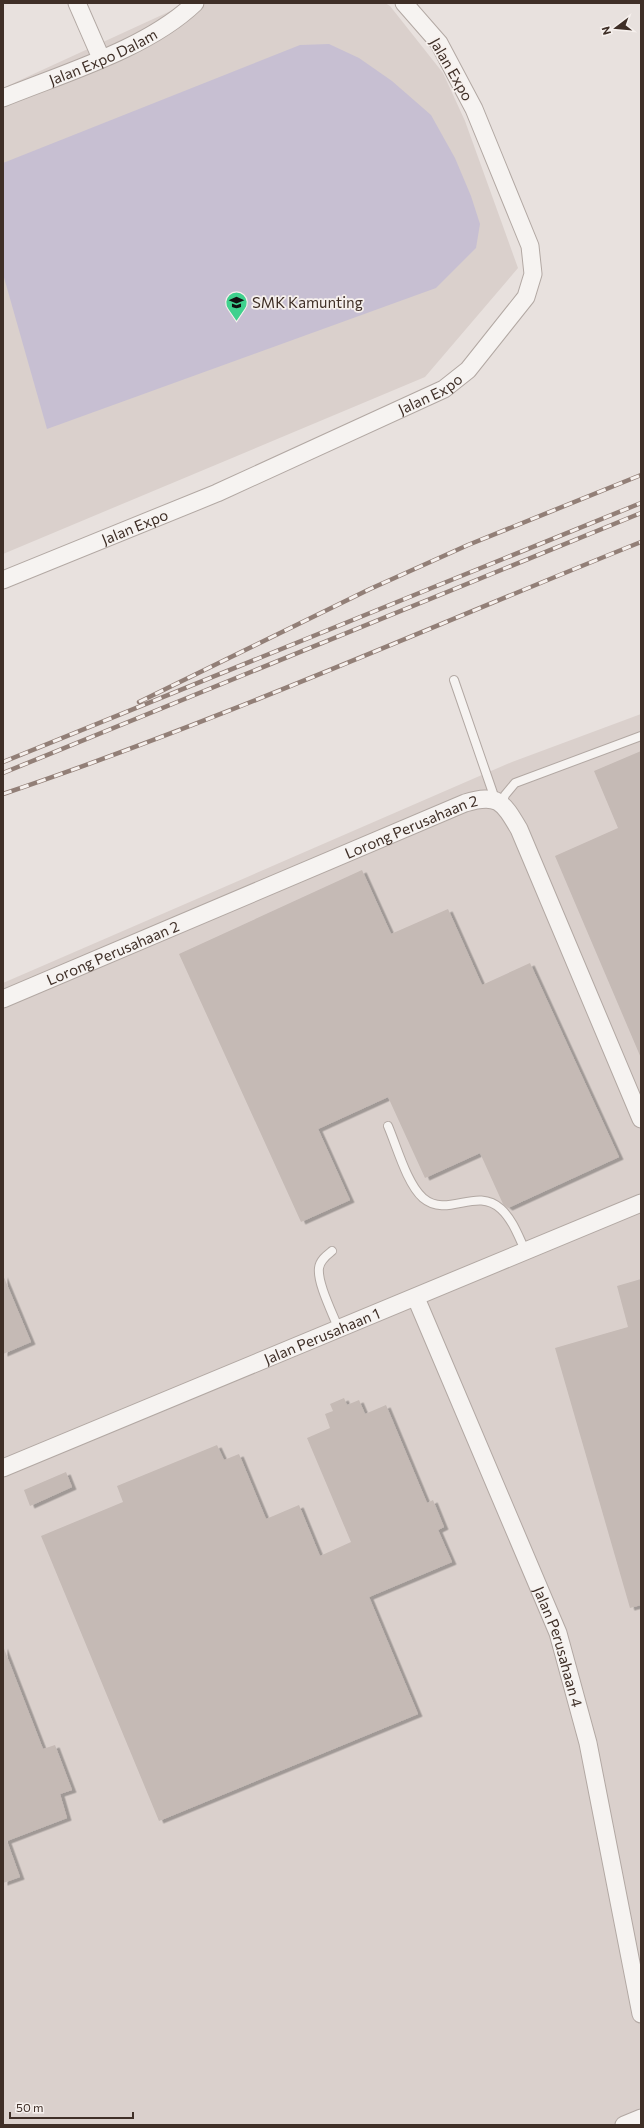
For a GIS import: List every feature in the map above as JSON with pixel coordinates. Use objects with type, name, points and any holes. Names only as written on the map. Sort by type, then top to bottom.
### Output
[{"type":"street","points":[[77,3],[101,58]]},
{"type":"street","name":"Jalan Expo Dalam","points":[[3,98],[135,44],[168,26],[195,3]]},
{"type":"street","name":"Jalan Expo","points":[[3,580],[217,493],[444,390],[468,370],[526,297],[533,274],[530,246],[492,150],[474,109],[439,43],[407,4]]},
{"type":"street","name":"Lorong Perusahaan 2","points":[[3,999],[465,803],[481,798],[499,802],[520,829],[641,1119]]},
{"type":"street","name":"Jalan Perusahaan 1","points":[[3,1468],[339,1330],[641,1203]]},
{"type":"street","name":"Jalan Perusahaan 4","points":[[416,1298],[558,1633],[588,1743],[641,2014]]},
{"type":"street","points":[[624,2125],[641,2118]]},
{"type":"lane","points":[[454,680],[499,802],[515,783],[641,736]]},
{"type":"lane","points":[[388,1126],[412,1182],[423,1198],[436,1205],[450,1206],[467,1201],[486,1200],[501,1209],[511,1222],[526,1252]]},
{"type":"lane","points":[[332,1251],[324,1258],[319,1267],[320,1279],[339,1330]]},
{"type":"shaded area","name":"SMK Kamunting","points":[[188,3],[385,3],[390,6],[443,73],[465,121],[518,268],[425,377],[3,554],[3,88]]},
{"type":"shaded area","points":[[329,44],[359,58],[392,81],[431,115],[455,158],[471,196],[480,224],[476,248],[436,288],[47,429],[3,274],[3,163],[300,45]]},
{"type":"shaded area","points":[[641,714],[641,2125],[3,2125],[3,983],[512,762]]},
{"type":"building","points":[[641,751],[641,1058],[555,856],[618,828],[594,771]]},
{"type":"building","points":[[362,870],[391,934],[448,909],[482,985],[530,963],[619,1157],[508,1208],[503,1204],[480,1153],[425,1178],[388,1097],[318,1129],[350,1200],[301,1222],[179,954]]},
{"type":"building","points":[[3,1275],[31,1342],[3,1354]]},
{"type":"building","points":[[641,1279],[641,1605],[630,1608],[555,1348],[628,1327],[617,1286]]},
{"type":"building","points":[[344,1398],[347,1405],[359,1400],[365,1414],[386,1405],[427,1503],[433,1500],[444,1527],[438,1530],[452,1562],[369,1597],[418,1714],[159,1821],[41,1536],[123,1502],[117,1486],[217,1445],[224,1460],[239,1454],[266,1519],[299,1505],[320,1556],[351,1542],[307,1438],[330,1428],[325,1414],[333,1411],[330,1404]]},
{"type":"building","points":[[66,1472],[72,1487],[30,1506],[24,1490]]},
{"type":"building","points":[[3,1646],[43,1749],[55,1745],[72,1790],[60,1794],[67,1818],[7,1841],[20,1877],[3,1883]]},
{"type":"railway","points":[[139,702],[370,589],[468,545],[641,475]]},
{"type":"railway","points":[[3,762],[641,503]]},
{"type":"railway","points":[[3,773],[641,513]]},
{"type":"railway","points":[[3,794],[84,766],[244,705],[641,542]]},
{"type":"place","name":"SMK Kamunting","points":[[237,322]]}]
